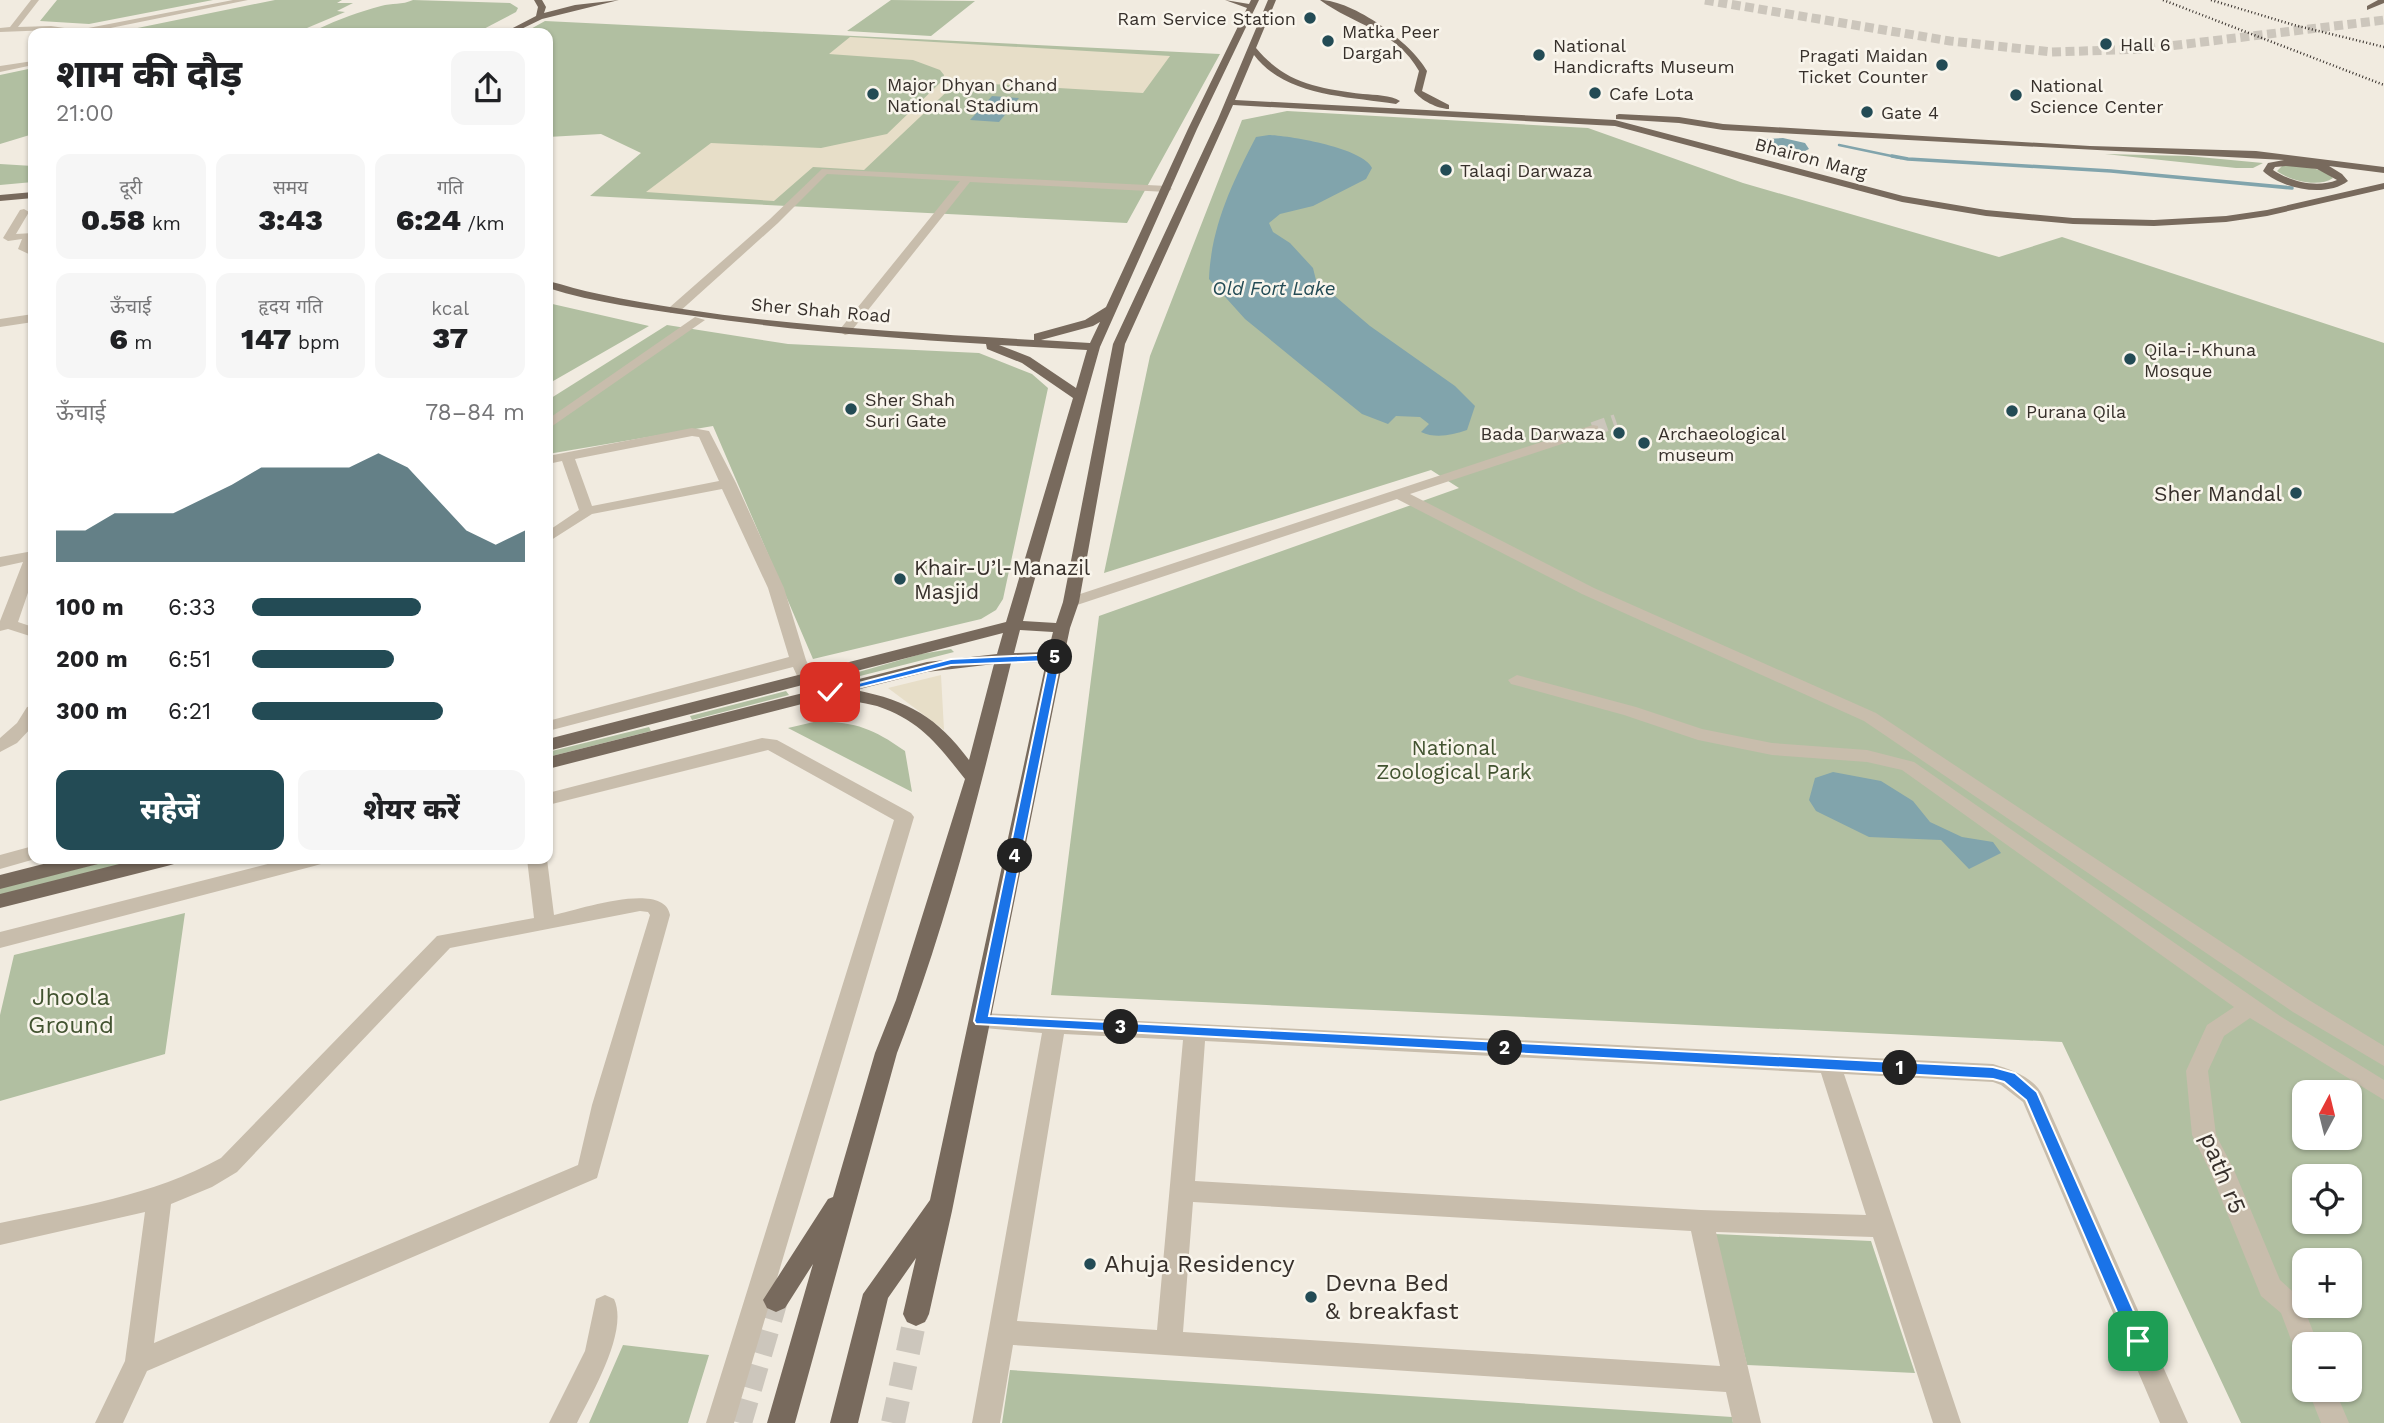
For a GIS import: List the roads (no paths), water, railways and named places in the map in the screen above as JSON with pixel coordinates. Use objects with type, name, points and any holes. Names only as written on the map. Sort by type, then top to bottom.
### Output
[{"type":"main road","points":[[538,0],[542,7],[539,17]]},
{"type":"main road","points":[[517,28],[539,17],[589,2],[615,0]]},
{"type":"main road","points":[[782,1423],[886,1053],[907,1000],[974,778],[1004,657],[1093,350],[1115,307],[1250,2],[1229,0]]},
{"type":"main road","points":[[916,1314],[981,1021],[1062,628],[1071,602],[1119,344],[1253,49],[1272,0]]},
{"type":"main road","points":[[1267,12],[1285,0]]},
{"type":"main road","points":[[1324,0],[1373,24],[1413,56],[1423,71],[1418,91],[1447,107]]},
{"type":"main road","points":[[2370,8],[2383,0]]},
{"type":"main road","points":[[1253,49],[1276,73],[1309,86],[1426,106]]},
{"type":"main road","points":[[1227,105],[1244,109],[1291,105]]},
{"type":"main road","name":"Bhairon Marg","points":[[1227,105],[1291,105],[1613,120],[1677,119],[1723,127],[1895,138],[2304,158],[2384,175]]},
{"type":"main road","name":"Bhairon Marg","points":[[1227,105],[1426,106],[1613,120],[1651,133],[1876,193],[1986,213],[2069,221],[2154,223],[2226,219],[2285,209],[2384,186]]},
{"type":"main road","points":[[1651,133],[1651,127],[1673,123],[1677,119],[2146,143],[2217,152]]},
{"type":"main road","points":[[1852,126],[1895,138]]},
{"type":"main road","points":[[2155,150],[2236,156],[2384,175]]},
{"type":"main road","points":[[2280,163],[2268,167],[2268,171],[2293,182],[2326,186]]},
{"type":"main road","points":[[2329,170],[2339,174],[2343,181]]},
{"type":"main road","points":[[2285,209],[2296,194],[2343,181],[2384,175]]},
{"type":"main road","points":[[0,198],[28,195]]},
{"type":"main road","name":"Sher Shah Road","points":[[553,286],[745,321],[1093,350]]},
{"type":"main road","name":"Sher Shah Road","points":[[553,293],[699,320],[852,337],[985,343]]},
{"type":"main road","points":[[985,343],[1060,333],[1089,323],[1115,307]]},
{"type":"main road","points":[[985,343],[1026,360],[1080,397]]},
{"type":"main road","points":[[553,762],[817,689],[1014,625],[1062,628]]},
{"type":"main road","points":[[553,743],[951,662],[1004,657],[1056,657]]},
{"type":"main road","points":[[817,689],[864,697],[917,718],[938,733],[974,778]]},
{"type":"main road","points":[[0,882],[71,864]]},
{"type":"main road","points":[[0,901],[147,864]]},
{"type":"main road","points":[[775,1300],[847,1191]]},
{"type":"main road","points":[[844,1423],[876,1294],[941,1204]]},
{"type":"street","points":[[15,25],[35,0]]},
{"type":"street","points":[[106,28],[244,0]]},
{"type":"street","points":[[0,30],[15,25],[40,28]]},
{"type":"street","points":[[0,69],[28,64]]},
{"type":"street","points":[[674,310],[774,221],[825,171],[1167,189]]},
{"type":"street","points":[[845,331],[967,179]]},
{"type":"street","points":[[24,212],[8,238],[28,236]]},
{"type":"street","points":[[0,323],[28,319]]},
{"type":"street","points":[[553,422],[699,320]]},
{"type":"street","points":[[1071,602],[1593,429]]},
{"type":"street","points":[[553,459],[701,433],[729,483],[776,588],[798,660],[817,689]]},
{"type":"street","points":[[567,456],[587,511]]},
{"type":"street","points":[[553,535],[587,511],[729,483]]},
{"type":"street","points":[[1399,494],[1588,591],[1870,717],[2301,1006],[2384,1056]]},
{"type":"street","points":[[0,562],[28,557]]},
{"type":"street","points":[[28,568],[5,625],[28,631]]},
{"type":"street","points":[[553,725],[798,660]]},
{"type":"street","points":[[1517,680],[1630,711],[1698,734],[1772,749],[1867,757],[1908,766],[2250,1007],[2384,1091]]},
{"type":"street","points":[[0,746],[28,722]]},
{"type":"street","points":[[553,798],[748,747],[771,744],[904,817],[720,1423]]},
{"type":"street","points":[[0,862],[28,854]]},
{"type":"street","points":[[0,940],[295,864]]},
{"type":"street","points":[[538,864],[545,925]]},
{"type":"street","points":[[0,1234],[159,1198],[202,1182],[229,1165],[438,945],[450,938],[545,925],[640,904],[659,909],[660,915],[604,1105],[589,1171],[138,1362]]},
{"type":"street","name":"path r5","points":[[2250,1007],[2215,1031],[2197,1071],[2204,1135],[2222,1170],[2270,1288],[2291,1306],[2301,1332]]},
{"type":"street","points":[[981,1021],[1993,1073],[2009,1078],[2032,1096],[2174,1423]]},
{"type":"street","points":[[986,1423],[1055,1023]]},
{"type":"street","points":[[1169,1343],[1195,1032]]},
{"type":"street","points":[[1829,1065],[1947,1423]]},
{"type":"street","points":[[1182,1191],[1701,1221],[1883,1226]]},
{"type":"street","points":[[109,1423],[138,1362],[159,1198]]},
{"type":"street","points":[[1701,1221],[1747,1423]]},
{"type":"street","points":[[563,1423],[598,1353],[606,1307]]},
{"type":"street","points":[[1002,1332],[1737,1380]]},
{"type":"street","points":[[2327,1402],[2335,1423]]},
{"type":"water","points":[[992,96],[1019,98],[999,122],[970,120]]},
{"type":"water","name":"Old Fort Lake","points":[[1269,135],[1341,149],[1366,161],[1372,168],[1366,179],[1313,206],[1280,214],[1269,223],[1273,232],[1290,243],[1313,268],[1316,280],[1370,326],[1455,386],[1475,406],[1467,430],[1438,436],[1421,432],[1429,424],[1420,417],[1396,416],[1388,424],[1362,414],[1245,319],[1209,279],[1218,223],[1231,188],[1256,137]]},
{"type":"water","points":[[1783,138],[1805,143],[1809,149],[1783,154],[1770,151],[1760,144],[1766,139]]},
{"type":"water","points":[[1833,772],[1881,781],[1913,801],[1930,822],[1962,837],[1993,842],[2001,853],[1969,869],[1941,840],[1869,837],[1816,811],[1809,800],[1815,778]]},
{"type":"waterway","points":[[1839,145],[1901,158]]},
{"type":"waterway","points":[[1892,156],[2111,171],[2292,188]]},
{"type":"tunnel","points":[[1705,0],[1950,41],[2052,52],[2145,49],[2384,20]]},
{"type":"tunnel","points":[[1593,429],[1616,421]]},
{"type":"tunnel","points":[[740,1423],[776,1300]]},
{"type":"tunnel","points":[[893,1423],[916,1314]]},
{"type":"railway","points":[[2163,0],[2384,85]]},
{"type":"railway","points":[[2211,0],[2294,25],[2384,47]]},
{"type":"place","name":"Ram Service Station","points":[[1310,18]]},
{"type":"place","name":"Matka Peer Dargah","points":[[1328,41]]},
{"type":"place","name":"Hall 6","points":[[2106,44]]},
{"type":"place","name":"National Handicrafts Museum","points":[[1539,55]]},
{"type":"place","name":"Pragati Maidan Ticket Counter","points":[[1942,65]]},
{"type":"place","name":"Cafe Lota","points":[[1595,93]]},
{"type":"place","name":"Major Dhyan Chand National Stadium","points":[[873,94]]},
{"type":"place","name":"National Science Center","points":[[2016,95]]},
{"type":"place","name":"Gate 4","points":[[1867,112]]},
{"type":"place","name":"Talaqi Darwaza","points":[[1446,170]]},
{"type":"place","name":"Qila-i-Khuna Mosque","points":[[2130,359]]},
{"type":"place","name":"Sher Shah Suri Gate","points":[[851,409]]},
{"type":"place","name":"Purana Qila","points":[[2012,411]]},
{"type":"place","name":"Bada Darwaza","points":[[1619,433]]},
{"type":"place","name":"Archaeological museum","points":[[1644,443]]},
{"type":"place","name":"Sher Mandal","points":[[2296,493]]},
{"type":"place","name":"Khair-U’l-Manazil Masjid","points":[[900,579]]},
{"type":"place","name":"Ahuja Residency","points":[[1090,1264]]},
{"type":"place","name":"Devna Bed & breakfast","points":[[1311,1297]]},
{"type":"park label","name":"National Zoological Park","points":[[1454,759]]},
{"type":"park label","name":"Jhoola Ground","points":[[71,1011]]}]
